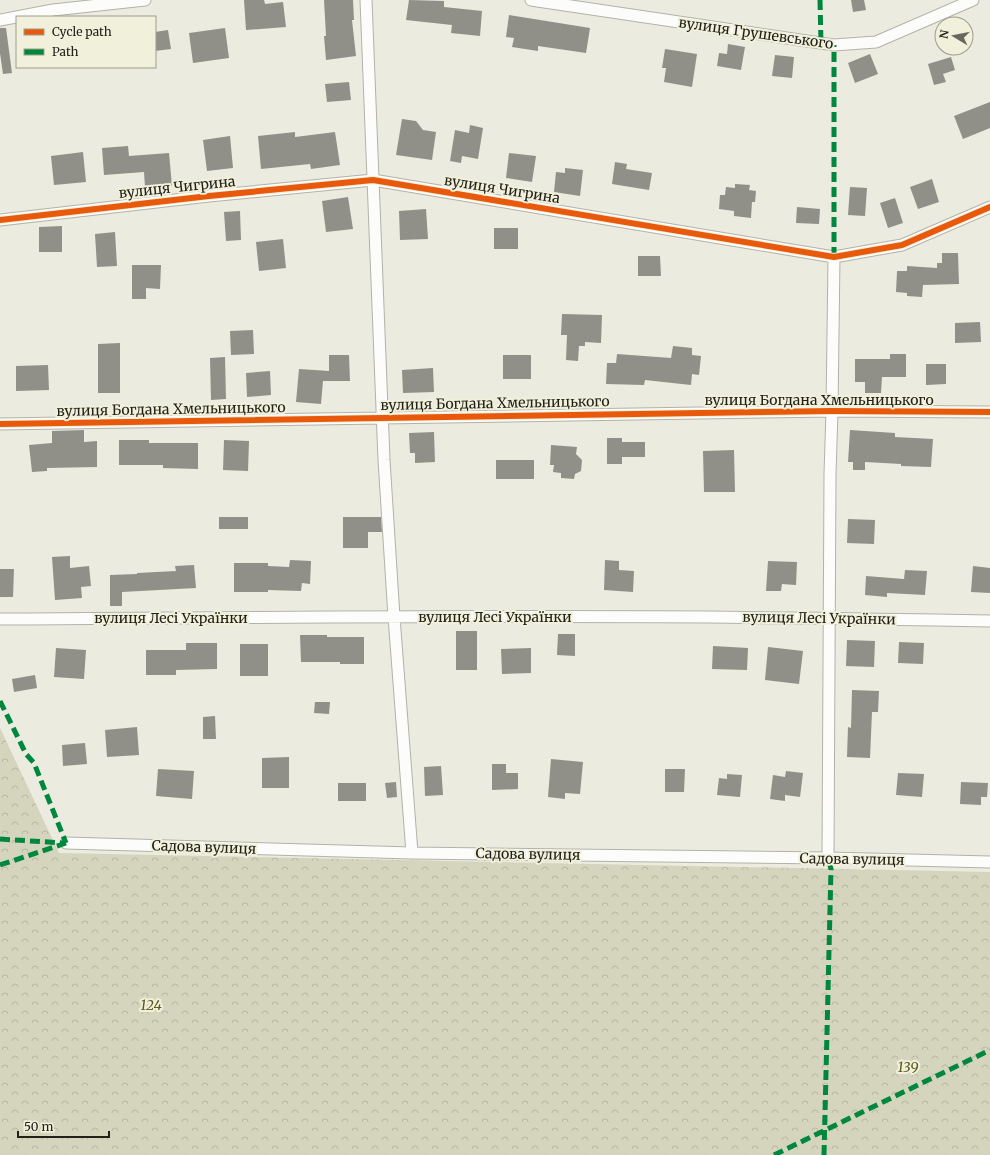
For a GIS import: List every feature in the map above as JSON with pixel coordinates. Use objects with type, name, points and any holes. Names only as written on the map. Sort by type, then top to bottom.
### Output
[{"type":"street","points":[[21,16],[53,10],[145,0]]},
{"type":"street","points":[[366,0],[383,417],[394,617],[412,853]]},
{"type":"street","name":"вулиця Грушевського","points":[[531,0],[834,45],[876,42],[973,0]]},
{"type":"street","points":[[0,20],[16,17]]},
{"type":"street","name":"вулиця Чигрина","points":[[0,220],[210,196],[374,180],[834,257],[902,245],[990,207]]},
{"type":"street","points":[[828,858],[830,474],[834,257]]},
{"type":"street","name":"вулиця Богдана Хмельницького","points":[[0,424],[832,411],[990,412]]},
{"type":"street","name":"вулиця Лесі Українки","points":[[0,618],[394,617],[990,620]]},
{"type":"street","name":"Садова вулиця","points":[[66,843],[412,853],[828,858],[990,862]]},
{"type":"green space","name":"124","points":[[0,728],[59,853],[990,872],[990,1155],[0,1155]]},
{"type":"building","points":[[244,0],[264,0],[265,4],[283,2],[286,27],[246,30]]},
{"type":"building","points":[[324,0],[353,0],[354,20],[352,20],[356,56],[326,60]]},
{"type":"building","points":[[409,0],[444,1],[444,7],[482,11],[480,36],[451,33],[452,25],[406,20]]},
{"type":"building","points":[[851,0],[864,0],[866,10],[853,12]]},
{"type":"building","points":[[509,15],[590,28],[586,53],[538,46],[538,51],[512,47],[514,38],[506,37]]},
{"type":"building","points":[[0,28],[6,28],[12,73],[3,74],[0,53]]},
{"type":"building","points":[[225,28],[229,58],[193,63],[189,33]]},
{"type":"building","points":[[168,30],[171,49],[156,51],[156,32]]},
{"type":"building","points":[[728,44],[745,47],[741,70],[717,66],[719,53],[727,54]]},
{"type":"building","points":[[665,49],[697,54],[692,87],[664,82],[666,68],[662,68]]},
{"type":"building","points":[[870,54],[878,74],[855,83],[848,63]]},
{"type":"building","points":[[775,55],[794,57],[792,78],[772,76]]},
{"type":"building","points":[[951,57],[955,70],[943,74],[946,82],[934,85],[928,64]]},
{"type":"building","points":[[349,82],[351,100],[327,102],[325,84]]},
{"type":"building","points":[[990,102],[990,128],[963,139],[954,116]]},
{"type":"building","points":[[402,119],[416,121],[423,130],[436,132],[432,160],[396,155]]},
{"type":"building","points":[[470,125],[483,128],[478,159],[462,156],[461,163],[450,161],[455,130],[469,133]]},
{"type":"building","points":[[295,132],[295,137],[335,132],[340,165],[311,169],[310,164],[261,169],[258,136]]},
{"type":"building","points":[[230,136],[233,168],[207,171],[203,140]]},
{"type":"building","points":[[128,146],[129,156],[169,153],[172,186],[145,188],[144,172],[104,175],[102,148]]},
{"type":"building","points":[[83,152],[86,182],[54,185],[51,156]]},
{"type":"building","points":[[509,153],[536,156],[532,182],[506,178]]},
{"type":"building","points":[[615,162],[627,164],[626,169],[652,173],[649,190],[612,184]]},
{"type":"building","points":[[565,168],[583,170],[580,196],[554,192],[556,172],[565,173]]},
{"type":"building","points":[[932,179],[939,202],[918,209],[910,187]]},
{"type":"building","points":[[735,184],[750,185],[749,190],[756,191],[755,202],[752,202],[751,218],[734,216],[734,211],[719,209],[720,195],[725,195],[726,187],[735,188]]},
{"type":"building","points":[[850,187],[867,188],[865,216],[848,215]]},
{"type":"building","points":[[348,197],[353,229],[326,232],[322,201]]},
{"type":"building","points":[[895,198],[903,223],[888,228],[880,203]]},
{"type":"building","points":[[797,207],[820,209],[819,224],[796,223]]},
{"type":"building","points":[[426,209],[428,239],[400,240],[399,211]]},
{"type":"building","points":[[240,211],[241,240],[226,241],[224,212]]},
{"type":"building","points":[[62,226],[62,252],[39,252],[39,227]]},
{"type":"building","points":[[494,228],[518,228],[518,249],[494,249]]},
{"type":"building","points":[[115,232],[117,266],[97,267],[95,234]]},
{"type":"building","points":[[283,239],[286,268],[259,271],[256,242]]},
{"type":"building","points":[[942,253],[958,253],[959,284],[923,285],[922,297],[907,296],[907,293],[896,292],[897,271],[907,271],[907,266],[937,268],[937,263],[942,263]]},
{"type":"building","points":[[638,256],[660,256],[661,276],[638,276]]},
{"type":"building","points":[[132,265],[161,265],[160,289],[146,288],[146,299],[132,299]]},
{"type":"building","points":[[562,314],[602,315],[601,343],[585,342],[585,346],[579,346],[578,361],[566,360],[567,335],[561,335]]},
{"type":"building","points":[[980,322],[981,342],[955,343],[955,323]]},
{"type":"building","points":[[253,330],[254,354],[231,355],[230,331]]},
{"type":"building","points":[[120,343],[120,393],[98,393],[98,344]]},
{"type":"building","points":[[673,346],[692,348],[692,355],[701,356],[699,375],[692,374],[691,385],[645,380],[644,385],[606,384],[607,363],[616,363],[617,354],[671,358]]},
{"type":"building","points":[[890,354],[906,354],[906,377],[882,377],[881,393],[865,393],[865,382],[855,382],[855,359],[890,359]]},
{"type":"building","points":[[329,355],[349,355],[350,381],[323,381],[321,404],[296,402],[299,369],[329,371]]},
{"type":"building","points":[[503,355],[531,355],[531,379],[503,379]]},
{"type":"building","points":[[225,357],[226,399],[211,400],[210,358]]},
{"type":"building","points":[[926,364],[946,364],[946,384],[926,385]]},
{"type":"building","points":[[48,365],[49,390],[16,391],[16,366]]},
{"type":"building","points":[[433,368],[434,392],[403,393],[402,370]]},
{"type":"building","points":[[270,371],[271,395],[247,397],[246,373]]},
{"type":"building","points":[[84,430],[84,442],[97,441],[97,467],[47,468],[47,471],[32,472],[29,445],[52,443],[52,431]]},
{"type":"building","points":[[850,430],[895,433],[895,437],[933,439],[931,467],[901,466],[901,464],[865,462],[865,470],[853,470],[853,462],[848,462]]},
{"type":"building","points":[[434,432],[435,462],[415,463],[415,453],[410,453],[409,433]]},
{"type":"building","points":[[607,438],[622,438],[622,442],[645,442],[645,457],[622,457],[622,464],[607,464]]},
{"type":"building","points":[[119,440],[149,440],[149,443],[198,443],[198,469],[163,468],[163,465],[119,465]]},
{"type":"building","points":[[224,440],[249,441],[248,471],[223,470]]},
{"type":"building","points":[[551,445],[577,447],[576,454],[582,460],[581,471],[575,474],[574,479],[561,478],[561,473],[553,472],[554,465],[550,465]]},
{"type":"building","points":[[734,450],[735,492],[704,492],[703,451]]},
{"type":"building","points":[[496,460],[534,460],[534,479],[496,479]]},
{"type":"building","points":[[219,517],[248,517],[248,529],[219,529]]},
{"type":"building","points":[[343,517],[381,517],[382,532],[368,532],[368,548],[343,548]]},
{"type":"building","points":[[848,519],[875,520],[874,544],[847,543]]},
{"type":"building","points":[[70,556],[70,568],[89,566],[91,586],[81,587],[82,598],[55,600],[52,557]]},
{"type":"building","points":[[290,560],[311,561],[310,584],[302,583],[301,591],[268,590],[268,592],[234,592],[234,563],[268,563],[268,566],[289,567]]},
{"type":"building","points":[[605,560],[619,561],[619,570],[634,571],[633,592],[604,590]]},
{"type":"building","points":[[768,561],[797,562],[796,585],[782,584],[781,591],[766,591]]},
{"type":"building","points":[[194,565],[196,588],[122,592],[122,606],[110,606],[110,575],[176,571],[175,566]]},
{"type":"building","points":[[973,566],[990,568],[990,593],[971,592]]},
{"type":"building","points":[[0,569],[14,569],[13,597],[0,597]]},
{"type":"building","points":[[905,570],[927,571],[925,595],[887,593],[887,597],[865,595],[866,576],[904,579]]},
{"type":"building","points":[[456,631],[477,631],[477,670],[456,670]]},
{"type":"building","points":[[558,634],[575,634],[575,656],[557,655]]},
{"type":"building","points":[[300,635],[364,637],[364,664],[340,664],[340,662],[301,662]]},
{"type":"building","points":[[847,640],[875,641],[874,667],[846,666]]},
{"type":"building","points":[[899,642],[924,643],[923,664],[898,663]]},
{"type":"building","points":[[186,643],[217,643],[217,669],[176,670],[176,675],[146,675],[146,650],[186,650]]},
{"type":"building","points":[[240,644],[268,644],[268,676],[240,676]]},
{"type":"building","points":[[713,646],[748,648],[747,670],[712,669]]},
{"type":"building","points":[[768,647],[803,651],[799,684],[765,680]]},
{"type":"building","points":[[56,648],[86,650],[84,679],[54,677]]},
{"type":"building","points":[[531,648],[531,673],[502,674],[501,649]]},
{"type":"building","points":[[35,675],[37,688],[14,692],[12,679]]},
{"type":"building","points":[[852,690],[879,691],[878,712],[872,712],[870,758],[847,757],[848,727],[851,728]]},
{"type":"building","points":[[315,702],[330,702],[329,714],[314,713]]},
{"type":"building","points":[[215,716],[216,739],[203,739],[203,717]]},
{"type":"building","points":[[137,727],[139,755],[107,757],[105,730]]},
{"type":"building","points":[[85,743],[87,764],[63,766],[62,745]]},
{"type":"building","points":[[289,757],[289,788],[262,788],[262,758]]},
{"type":"building","points":[[551,759],[583,762],[580,794],[565,793],[565,799],[548,797]]},
{"type":"building","points":[[492,764],[506,764],[506,773],[518,773],[518,789],[492,790]]},
{"type":"building","points":[[441,766],[443,795],[425,796],[424,767]]},
{"type":"building","points":[[158,769],[194,771],[192,799],[156,796]]},
{"type":"building","points":[[665,769],[685,769],[684,792],[665,792]]},
{"type":"building","points":[[786,771],[803,773],[800,797],[785,795],[785,801],[770,799],[773,775],[785,777]]},
{"type":"building","points":[[898,773],[924,774],[922,797],[896,795]]},
{"type":"building","points":[[727,774],[742,775],[740,797],[717,795],[719,778],[727,779]]},
{"type":"building","points":[[396,782],[397,797],[387,798],[385,783]]},
{"type":"building","points":[[961,782],[988,783],[987,797],[981,797],[981,805],[960,804]]},
{"type":"building","points":[[338,783],[366,783],[366,801],[338,801]]},
{"type":"marked path","points":[[820,0],[821,43]]},
{"type":"marked path","points":[[834,45],[834,257]]},
{"type":"marked path","points":[[0,701],[26,754],[34,763],[66,843]]},
{"type":"marked path","points":[[0,839],[63,843]]},
{"type":"marked path","points":[[0,865],[66,843]]},
{"type":"marked path","points":[[824,1155],[831,869],[828,858]]},
{"type":"marked path","points":[[774,1155],[990,1050]]},
{"type":"cycle path","points":[[0,220],[209,196],[373,180],[834,257],[902,245],[990,207]]},
{"type":"cycle path","points":[[0,424],[832,411],[990,412]]},
{"type":"park label","name":"139","points":[[908,1067]]}]
